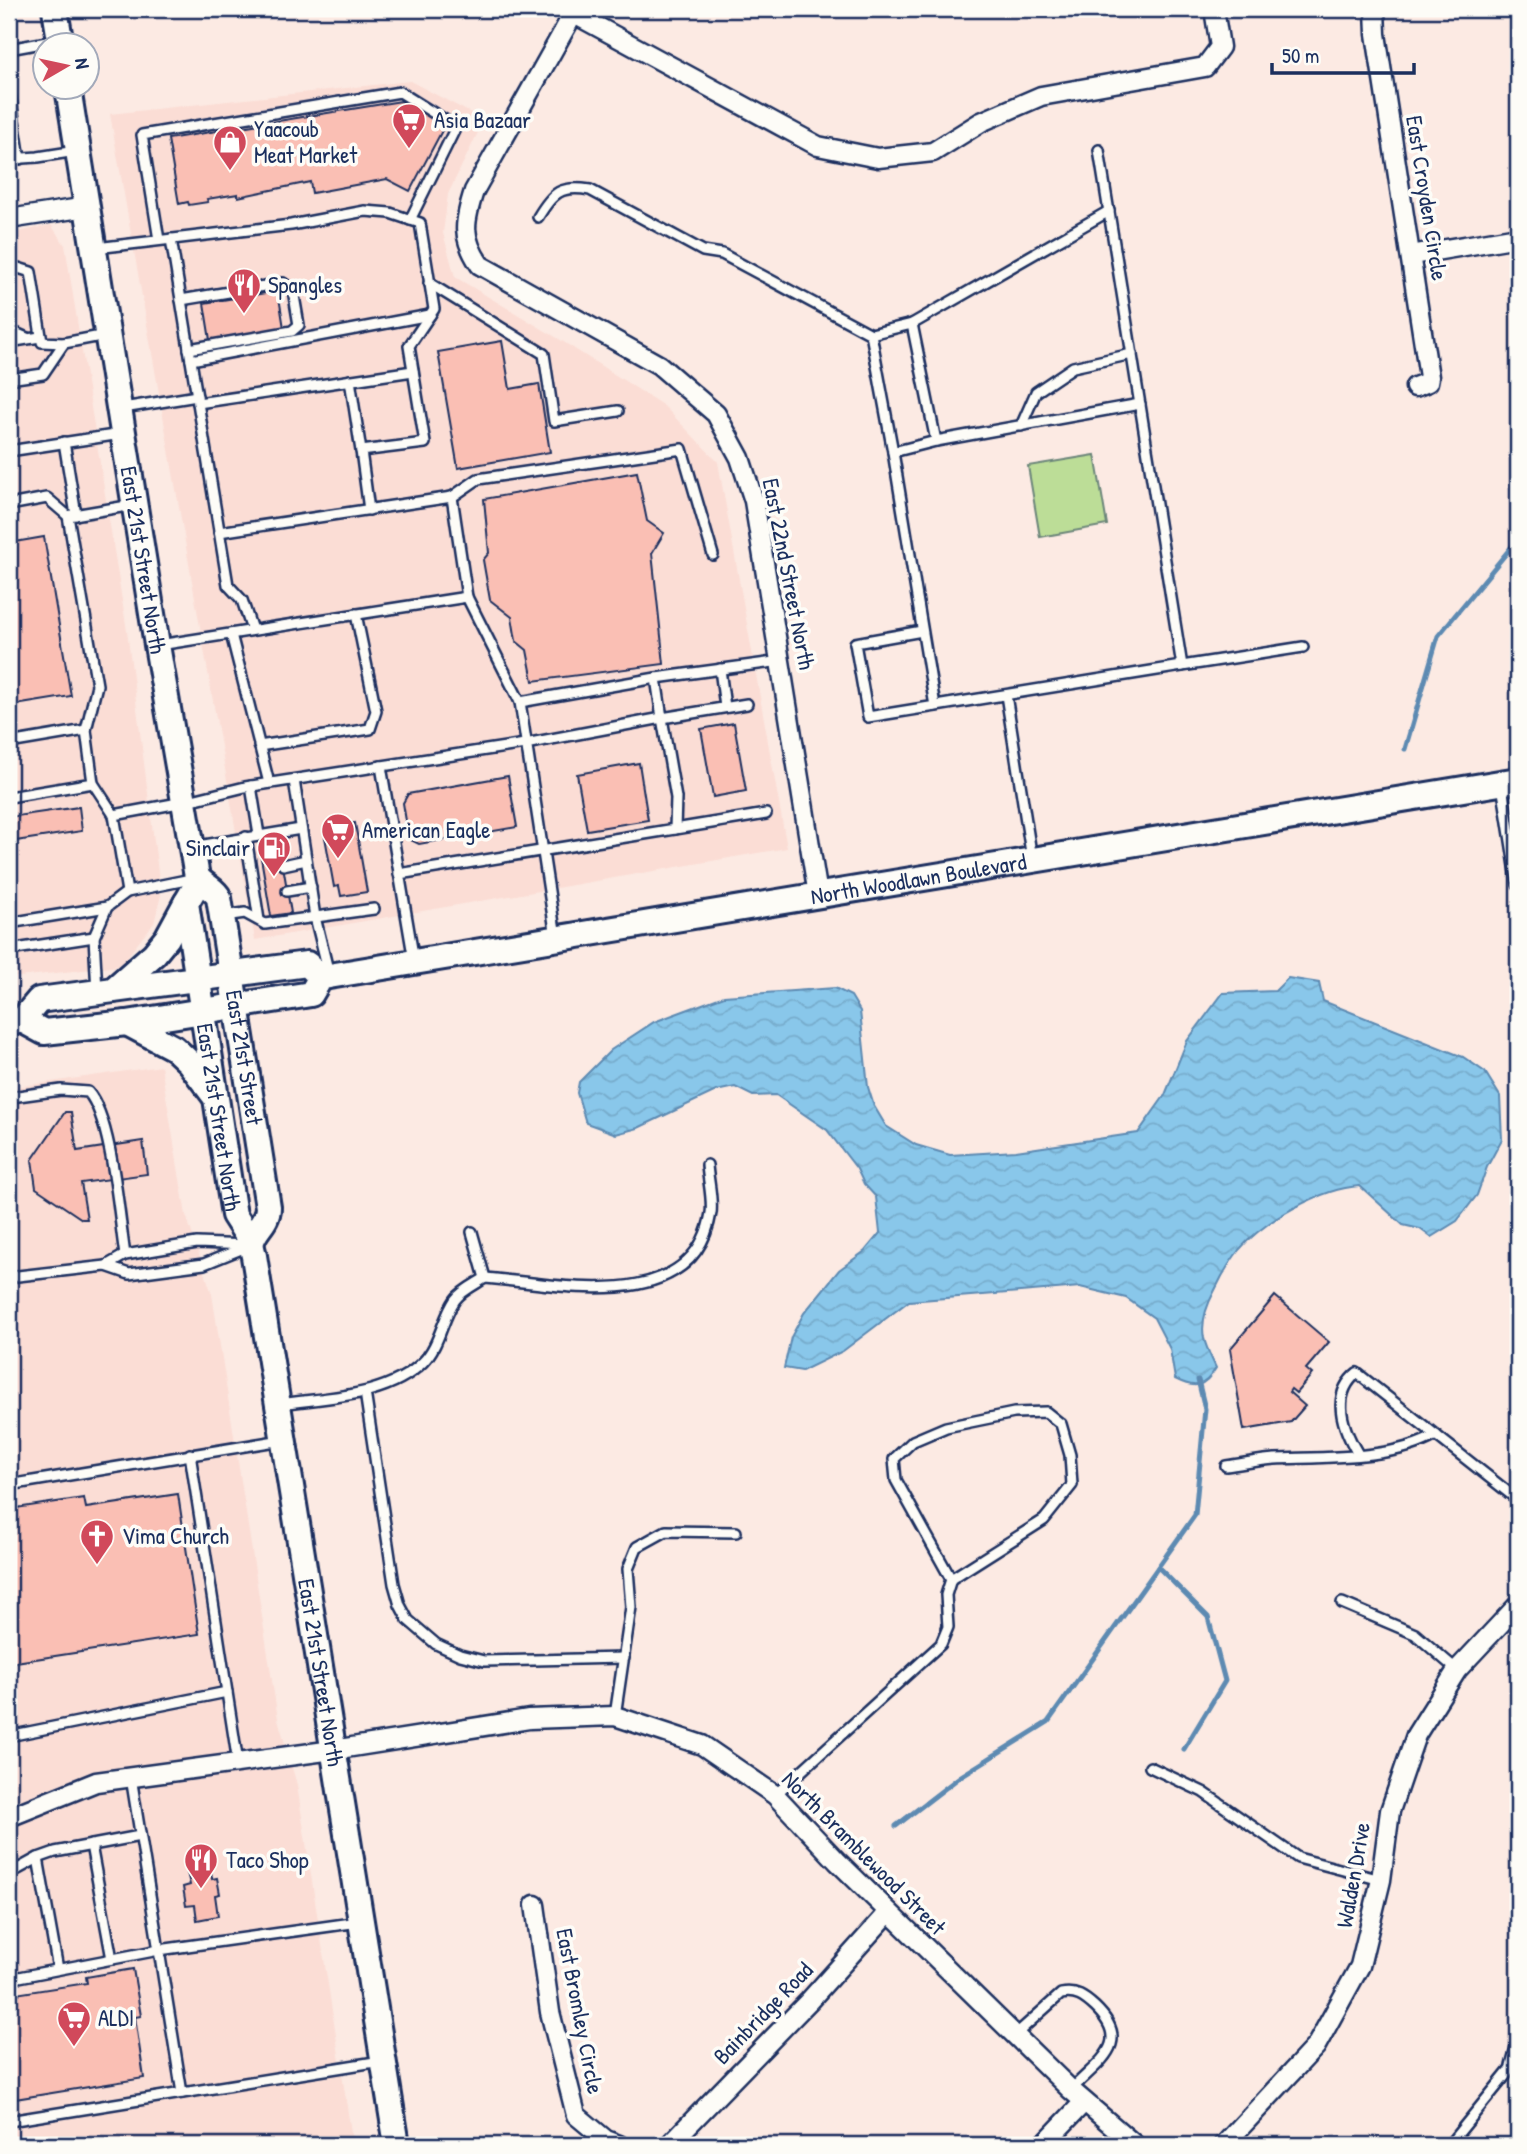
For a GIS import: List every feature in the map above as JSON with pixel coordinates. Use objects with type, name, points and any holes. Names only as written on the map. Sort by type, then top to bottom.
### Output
[{"type":"main road","points":[[55,9],[59,32]]},
{"type":"main road","name":"East 21st Street North","points":[[70,102],[197,877]]},
{"type":"main road","name":"North Woodlawn Boulevard","points":[[12,1020],[39,1000],[306,964],[325,976],[1510,781]]},
{"type":"main road","points":[[105,991],[154,954],[167,938],[196,886],[197,877]]},
{"type":"main road","name":"East 21st Street","points":[[197,877],[207,888],[216,892],[222,916],[268,1207],[267,1220],[257,1231],[251,1245]]},
{"type":"main road","name":"East 21st Street North","points":[[186,903],[234,1214],[251,1245],[397,2145]]},
{"type":"main road","name":"North Woodlawn Boulevard","points":[[12,1020],[44,1032],[127,1023],[311,994],[325,976]]},
{"type":"main road","points":[[127,1023],[174,1048],[190,1062],[216,1097]]},
{"type":"street","points":[[572,10],[818,146],[878,158],[933,152],[981,122],[1041,96],[1205,67],[1220,47],[1214,9]]},
{"type":"street","name":"East Croyden Circle","points":[[1375,9],[1376,34],[1429,377],[1428,382],[1415,387]]},
{"type":"street","name":"East 22nd Street North","points":[[572,10],[474,191],[467,211],[465,234],[470,251],[480,265],[659,365],[716,414],[740,458],[754,501],[818,895]]},
{"type":"street","points":[[9,219],[87,206]]},
{"type":"street","points":[[1411,255],[1518,237]]},
{"type":"street","name":"Walden Drive","points":[[1224,2145],[1316,2046],[1360,1966],[1381,1880],[1390,1811],[1416,1735],[1457,1670],[1518,1605]]},
{"type":"street","name":"North Bramblewood Street","points":[[9,1817],[96,1782],[333,1750],[529,1719],[615,1716],[702,1745],[775,1795],[889,1912],[1015,2035],[1078,2096],[1135,2145]]},
{"type":"street","name":"East Bromley Circle","points":[[535,1905],[550,2012],[576,2115],[606,2140],[619,2145]]},
{"type":"street","name":"Bainbridge Road","points":[[669,2145],[809,2001],[889,1912]]},
{"type":"street","points":[[1043,2145],[1078,2096]]},
{"type":"lane","points":[[9,49],[32,46]]},
{"type":"lane","points":[[9,87],[20,159]]},
{"type":"lane","points":[[159,240],[142,135],[400,92],[456,127],[410,220]]},
{"type":"lane","points":[[9,159],[78,150]]},
{"type":"lane","points":[[1099,150],[1182,666]]},
{"type":"lane","points":[[538,217],[549,198],[569,187],[590,190],[703,251],[722,254],[870,334],[912,324],[1109,211]]},
{"type":"lane","points":[[94,248],[291,225],[365,212],[390,213],[420,223],[434,309],[409,346],[425,443],[360,451]]},
{"type":"lane","points":[[171,239],[228,585],[242,600],[252,630]]},
{"type":"lane","points":[[9,268],[31,272],[42,342],[64,343],[108,334]]},
{"type":"lane","points":[[181,300],[283,283],[293,290],[299,317],[299,325],[292,331],[189,349]]},
{"type":"lane","points":[[429,283],[544,354],[554,421],[618,411]]},
{"type":"lane","points":[[191,359],[430,315]]},
{"type":"lane","points":[[912,324],[936,441]]},
{"type":"lane","points":[[9,330],[29,338]]},
{"type":"lane","points":[[870,334],[893,452],[935,706]]},
{"type":"lane","points":[[9,342],[40,337]]},
{"type":"lane","points":[[9,379],[43,374],[64,343]]},
{"type":"lane","points":[[1021,426],[1036,392],[1073,367],[1132,355]]},
{"type":"lane","points":[[120,409],[413,371]]},
{"type":"lane","points":[[350,380],[369,510]]},
{"type":"lane","points":[[893,452],[936,441],[1140,404]]},
{"type":"lane","points":[[9,451],[124,434]]},
{"type":"lane","points":[[64,443],[97,685],[86,730],[93,783],[114,815],[127,892]]},
{"type":"lane","points":[[219,532],[452,497],[478,479],[682,449],[713,555]]},
{"type":"lane","points":[[452,497],[467,597],[520,702],[556,938]]},
{"type":"lane","points":[[9,505],[47,498],[72,515],[135,505]]},
{"type":"lane","points":[[157,645],[467,597]]},
{"type":"lane","points":[[259,746],[370,729],[376,711],[356,614]]},
{"type":"lane","points":[[922,631],[855,643],[868,717],[1303,647]]},
{"type":"lane","points":[[231,634],[269,783]]},
{"type":"lane","points":[[520,702],[656,678],[781,661]]},
{"type":"lane","points":[[720,669],[725,707]]},
{"type":"lane","points":[[656,678],[676,798],[675,828]]},
{"type":"lane","points":[[1006,695],[1032,860]]},
{"type":"lane","points":[[114,815],[251,786],[525,744],[747,704]]},
{"type":"lane","points":[[9,743],[86,730]]},
{"type":"lane","points":[[381,766],[414,962]]},
{"type":"lane","points":[[294,780],[325,976]]},
{"type":"lane","points":[[1510,781],[1518,885]]},
{"type":"lane","points":[[9,797],[93,783]]},
{"type":"lane","points":[[251,786],[259,835]]},
{"type":"lane","points":[[399,874],[766,814]]},
{"type":"lane","points":[[192,846],[301,829]]},
{"type":"lane","points":[[246,837],[259,920]]},
{"type":"lane","points":[[283,865],[306,860]]},
{"type":"lane","points":[[251,870],[262,868]]},
{"type":"lane","points":[[9,923],[107,907],[127,892],[197,877]]},
{"type":"lane","points":[[287,891],[311,887]]},
{"type":"lane","points":[[255,896],[267,894]]},
{"type":"lane","points":[[105,991],[94,937],[107,907]]},
{"type":"lane","points":[[222,916],[245,913],[265,924],[374,909]]},
{"type":"lane","points":[[9,950],[94,937]]},
{"type":"lane","points":[[9,1084],[10,1099],[75,1091],[88,1092],[96,1101],[104,1123],[125,1255]]},
{"type":"lane","points":[[278,1405],[365,1392],[396,1381],[423,1362],[442,1332],[456,1299],[485,1278],[614,1289],[648,1283],[687,1264],[703,1240],[711,1212],[707,1165]]},
{"type":"lane","points":[[472,1232],[485,1278]]},
{"type":"lane","points":[[9,1277],[106,1266],[125,1255],[197,1243],[251,1245]]},
{"type":"lane","points":[[106,1266],[129,1274],[204,1264],[251,1245]]},
{"type":"lane","points":[[1358,1454],[1347,1435],[1342,1408],[1342,1393],[1349,1380],[1357,1373],[1518,1500]]},
{"type":"lane","points":[[365,1392],[394,1584],[400,1605],[408,1619],[436,1644],[460,1655],[484,1661],[624,1658]]},
{"type":"lane","points":[[775,1795],[942,1644],[948,1627],[946,1595],[951,1579],[1044,1520],[1072,1485],[1070,1455],[1061,1424],[1046,1412],[1014,1413],[946,1427],[914,1441],[894,1459],[896,1480],[951,1579]]},
{"type":"lane","points":[[1226,1466],[1271,1459],[1396,1451],[1419,1445],[1436,1435]]},
{"type":"lane","points":[[9,1485],[284,1440]]},
{"type":"lane","points":[[190,1454],[238,1763]]},
{"type":"lane","points":[[615,1716],[631,1607],[628,1569],[637,1548],[666,1531],[736,1532]]},
{"type":"lane","points":[[1342,1603],[1415,1634],[1457,1670]]},
{"type":"lane","points":[[9,1736],[227,1692]]},
{"type":"lane","points":[[1150,1767],[1203,1793],[1298,1858],[1381,1880]]},
{"type":"lane","points":[[131,1777],[182,2093]]},
{"type":"lane","points":[[9,1874],[38,1858],[140,1836]]},
{"type":"lane","points":[[92,1845],[112,1959]]},
{"type":"lane","points":[[38,1858],[58,1969]]},
{"type":"lane","points":[[9,1979],[159,1950],[361,1921]]},
{"type":"lane","points":[[1015,2035],[1061,1994],[1071,1992],[1080,1995],[1102,2014],[1111,2024],[1113,2042],[1078,2096]]},
{"type":"lane","points":[[1449,2145],[1515,2063],[1518,2039]]},
{"type":"lane","points":[[9,2121],[383,2060]]},
{"type":"shaded area","points":[[410,81],[484,120],[448,194],[443,233],[455,277],[664,406],[718,462],[787,848],[255,940],[110,114]]},
{"type":"shaded area","points":[[51,225],[65,245],[127,631],[161,895],[154,923],[120,966],[9,978],[9,234]]},
{"type":"shaded area","points":[[161,1066],[186,1215],[212,1294],[278,1719],[297,1785],[353,2145],[9,2145],[9,1088]]},
{"type":"green space","points":[[1095,455],[1107,525],[1040,537],[1028,466]]},
{"type":"water","points":[[1288,978],[1319,983],[1323,1001],[1463,1057],[1485,1072],[1500,1096],[1502,1139],[1487,1167],[1477,1195],[1457,1221],[1431,1237],[1420,1229],[1403,1225],[1360,1186],[1311,1199],[1263,1228],[1235,1255],[1209,1303],[1203,1332],[1216,1368],[1207,1380],[1198,1385],[1175,1379],[1170,1349],[1154,1318],[1126,1298],[1080,1287],[909,1301],[843,1351],[802,1371],[784,1368],[791,1337],[804,1313],[839,1270],[865,1251],[880,1233],[876,1197],[864,1184],[857,1169],[827,1130],[776,1095],[753,1096],[735,1087],[716,1091],[638,1128],[616,1134],[586,1123],[577,1093],[579,1082],[611,1050],[654,1022],[724,996],[835,988],[851,996],[860,1011],[868,1087],[874,1106],[886,1126],[916,1145],[950,1155],[1016,1151],[1138,1133],[1165,1095],[1187,1041],[1223,993],[1275,991]]},
{"type":"building","points":[[401,101],[445,125],[410,191],[387,179],[312,193],[310,182],[238,197],[238,194],[207,199],[208,202],[179,204],[168,139]]},
{"type":"building","name":"Spangles","points":[[278,291],[284,328],[210,340],[204,303]]},
{"type":"building","points":[[502,341],[510,389],[539,384],[550,452],[458,468],[438,352]]},
{"type":"building","points":[[637,472],[647,521],[664,533],[652,553],[664,664],[533,681],[527,650],[516,641],[512,617],[490,600],[483,560],[489,553],[484,499]]},
{"type":"building","points":[[44,537],[71,696],[9,706],[9,543]]},
{"type":"building","points":[[734,723],[746,791],[713,797],[701,729]]},
{"type":"building","points":[[639,763],[648,820],[587,830],[577,774]]},
{"type":"building","points":[[508,776],[517,827],[419,844],[409,839],[403,803],[408,794]]},
{"type":"building","points":[[79,807],[82,831],[9,842],[9,817]]},
{"type":"building","points":[[355,823],[367,892],[341,896],[339,886],[334,887],[325,837],[330,836],[329,828]]},
{"type":"building","points":[[279,842],[291,913],[271,916],[259,846]]},
{"type":"building","points":[[65,1112],[71,1112],[77,1151],[143,1141],[147,1174],[81,1183],[87,1219],[82,1219],[36,1188],[32,1160]]},
{"type":"building","points":[[1275,1296],[1329,1342],[1306,1369],[1312,1374],[1296,1393],[1291,1389],[1289,1392],[1305,1406],[1291,1422],[1244,1430],[1230,1349]]},
{"type":"building","points":[[178,1494],[199,1634],[9,1663],[9,1509],[84,1498],[86,1508]]},
{"type":"building","name":"Taco Shop","points":[[210,1863],[212,1879],[217,1878],[220,1894],[215,1895],[218,1916],[197,1920],[195,1905],[186,1906],[183,1887],[190,1885],[186,1867]]},
{"type":"building","name":"ALDI","points":[[133,1969],[141,2016],[135,2017],[144,2078],[9,2100],[9,1995],[87,1983],[86,1977]]},
{"type":"waterway","points":[[1405,749],[1438,636],[1518,539]]},
{"type":"waterway","points":[[896,1826],[961,1776],[1048,1722],[1195,1515],[1205,1409],[1198,1380]]},
{"type":"waterway","points":[[1158,1567],[1208,1617],[1225,1681],[1184,1749]]},
{"type":"place","name":"Asia Bazaar","points":[[409,150]]},
{"type":"place","name":"Yaacoub Meat Market","points":[[230,172]]},
{"type":"place","name":"Spangles","points":[[244,315]]},
{"type":"place","name":"American Eagle","points":[[338,860]]},
{"type":"place","name":"Sinclair","points":[[274,878]]},
{"type":"place","name":"Vima Church","points":[[97,1566]]},
{"type":"place","name":"Taco Shop","points":[[201,1890]]},
{"type":"place","name":"ALDI","points":[[74,2048]]}]
